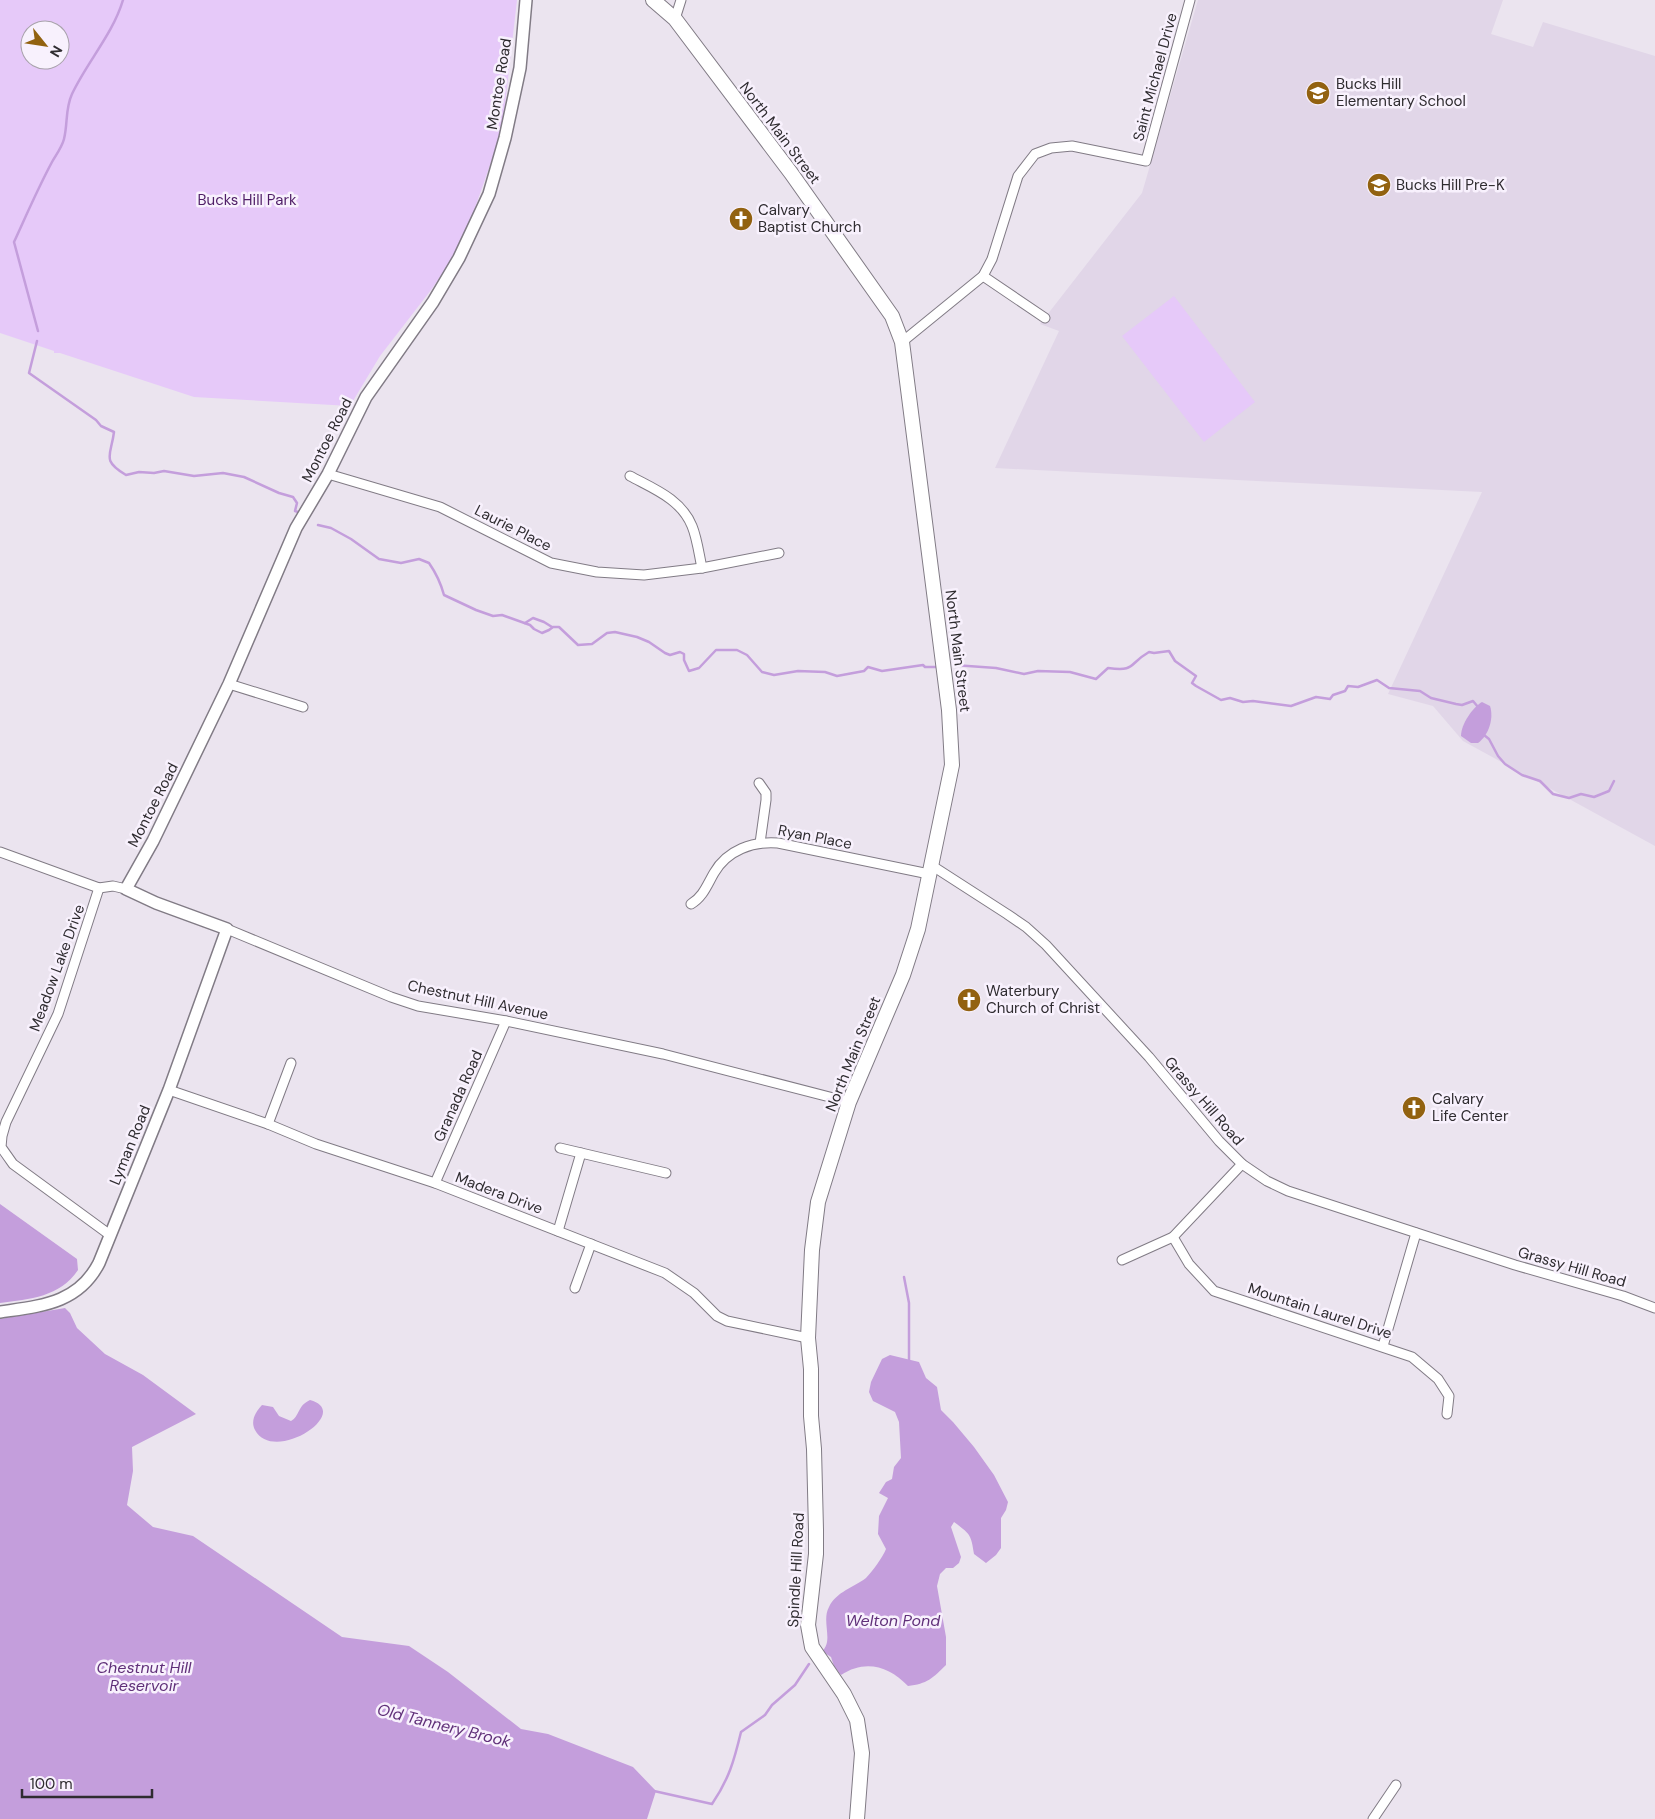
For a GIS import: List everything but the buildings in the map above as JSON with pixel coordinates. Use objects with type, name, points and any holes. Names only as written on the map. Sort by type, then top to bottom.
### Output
[{"type":"main road","name":"North Main Street","points":[[653,0],[675,19],[892,316],[902,342],[949,710],[952,765],[918,929],[903,975],[849,1102],[818,1202],[812,1250],[808,1338],[811,1369]]},
{"type":"main road","name":"Spindle Hill Road","points":[[811,1369],[810,1416],[814,1449],[816,1554],[809,1612],[809,1636],[812,1647],[844,1694],[857,1720],[862,1754],[857,1819]]},
{"type":"street","name":"Montoe Road","points":[[126,889],[152,841],[229,684],[296,528],[328,474],[366,396],[433,302],[459,258],[489,194],[505,138],[520,68],[526,0]]},
{"type":"street","points":[[675,19],[681,0]]},
{"type":"street","name":"Saint Michael Drive","points":[[983,276],[992,259],[1018,176],[1035,154],[1052,148],[1072,146],[1146,162],[1190,0]]},
{"type":"street","points":[[902,342],[983,276],[1044,318]]},
{"type":"street","name":"Laurie Place","points":[[328,474],[440,507],[551,563],[597,572],[644,576],[702,568],[779,553]]},
{"type":"street","points":[[630,476],[669,497],[683,510],[693,527],[702,568]]},
{"type":"street","points":[[229,684],[303,708]]},
{"type":"street","points":[[758,783],[766,793],[760,843]]},
{"type":"street","name":"Ryan Place","points":[[691,904],[703,894],[715,872],[724,861],[742,848],[760,843],[778,842],[930,870]]},
{"type":"street","name":"Chestnut Hill Avenue","points":[[0,852],[99,888],[112,886],[126,889],[156,903],[227,928],[418,1006],[506,1021],[662,1054],[849,1102]]},
{"type":"street","name":"Grassy Hill Road","points":[[930,870],[1013,918],[1046,945],[1149,1058],[1219,1141],[1242,1164],[1267,1181],[1288,1191],[1416,1233],[1515,1265],[1623,1296],[1655,1308]]},
{"type":"street","name":"Meadow Lake Drive","points":[[99,888],[58,1014],[6,1122],[1,1146],[14,1164],[110,1235]]},
{"type":"street","name":"Lyman Road","points":[[0,1312],[53,1302],[74,1293],[94,1274],[169,1090],[227,928]]},
{"type":"street","name":"Granada Road","points":[[435,1183],[506,1021]]},
{"type":"street","points":[[268,1124],[291,1063]]},
{"type":"street","name":"Madera Drive","points":[[169,1090],[268,1124],[316,1144],[435,1183],[665,1273],[694,1293],[717,1316],[727,1320],[808,1338]]},
{"type":"street","points":[[560,1148],[666,1173]]},
{"type":"street","points":[[558,1231],[581,1153]]},
{"type":"street","points":[[1122,1260],[1173,1237],[1242,1164]]},
{"type":"street","points":[[1383,1346],[1416,1233]]},
{"type":"street","name":"Mountain Laurel Drive","points":[[1173,1237],[1189,1264],[1214,1290],[1412,1357],[1438,1379],[1449,1396],[1447,1414]]},
{"type":"street","points":[[575,1288],[592,1244]]},
{"type":"street","points":[[1373,1819],[1396,1785]]},
{"type":"shaded area","points":[[1198,0],[1503,0],[1491,34],[1533,47],[1543,22],[1655,56],[1655,846],[1463,741],[1433,706],[1388,694],[1482,492],[995,468],[1059,331],[1040,324],[1142,193]]},
{"type":"green space","name":"Bucks Hill Park","points":[[0,0],[517,0],[502,131],[462,245],[431,290],[380,356],[350,406],[194,397],[60,353],[54,353],[54,351],[0,333]]},
{"type":"green space","points":[[1174,296],[1255,402],[1204,442],[1122,336]]},
{"type":"water","points":[[1482,702],[1490,706],[1490,726],[1482,740],[1478,743],[1471,743],[1461,736],[1463,726],[1468,716]]},
{"type":"water","points":[[0,1204],[77,1259],[78,1270],[71,1279],[44,1295],[0,1303]]},
{"type":"water","name":"Chestnut Hill Reservoir","points":[[65,1308],[70,1313],[77,1328],[105,1354],[143,1375],[196,1414],[132,1447],[133,1471],[127,1505],[153,1527],[193,1536],[342,1637],[409,1646],[448,1672],[521,1729],[548,1734],[633,1767],[656,1791],[647,1819],[0,1819],[0,1319]]},
{"type":"water","name":"Welton Pond","points":[[890,1355],[919,1362],[926,1378],[937,1387],[941,1410],[974,1447],[994,1475],[1008,1502],[1001,1518],[1001,1548],[986,1563],[974,1554],[971,1538],[967,1532],[954,1522],[951,1527],[961,1557],[959,1563],[953,1568],[946,1568],[940,1574],[937,1586],[946,1637],[946,1665],[929,1680],[908,1686],[893,1674],[876,1667],[859,1667],[841,1675],[834,1666],[831,1657],[822,1651],[827,1642],[826,1618],[832,1602],[836,1597],[866,1578],[886,1549],[878,1534],[879,1516],[888,1498],[879,1493],[886,1482],[892,1479],[894,1467],[901,1458],[899,1422],[895,1412],[873,1401],[869,1392],[871,1382],[882,1359]]},
{"type":"water","points":[[310,1400],[321,1406],[323,1415],[317,1424],[306,1433],[278,1442],[265,1439],[255,1430],[253,1420],[262,1405],[273,1407],[279,1416],[291,1421],[303,1405]]},
{"type":"waterway","points":[[38,331],[14,242],[63,142],[68,105],[72,94],[113,25],[123,0]]},
{"type":"waterway","points":[[37,341],[29,373],[96,420],[101,426],[114,432],[110,461],[118,470],[126,475],[139,472],[154,473],[164,471],[194,476],[223,473],[244,477],[279,493],[293,497],[297,503],[295,511],[298,512]]},
{"type":"waterway","points":[[318,525],[331,528],[351,539],[379,559],[401,563],[419,559],[429,563],[444,595],[476,610],[493,616],[502,615],[530,625],[542,633],[553,627],[559,627],[578,645],[592,644],[607,633],[615,632],[637,637],[670,655],[680,652],[684,654],[684,660],[689,671],[699,668],[716,650],[737,650],[747,655],[762,672],[774,675],[798,671],[825,672],[837,676],[864,671],[868,667],[882,671],[923,665],[925,667],[936,667]]},
{"type":"waterway","points":[[525,623],[533,618],[552,627]]},
{"type":"waterway","points":[[954,665],[996,668],[1024,674],[1038,671],[1070,672],[1096,679],[1108,668],[1128,668],[1149,652],[1169,651],[1175,661],[1196,676],[1192,683],[1221,700],[1230,698],[1243,702],[1253,701],[1291,706],[1316,697],[1330,699],[1333,695],[1345,691],[1348,686],[1358,687],[1377,680],[1389,688],[1420,691],[1431,698],[1462,705],[1473,701],[1478,707]]},
{"type":"waterway","points":[[1484,735],[1489,739],[1498,756],[1505,764],[1522,775],[1540,781],[1553,794],[1569,798],[1581,794],[1594,797],[1609,791],[1614,781]]},
{"type":"waterway","name":"Old Tannery Brook","points":[[904,1277],[909,1303],[909,1360]]},
{"type":"waterway","name":"Old Tannery Brook","points":[[654,1791],[712,1804],[730,1770],[741,1732],[765,1715],[772,1705],[795,1685],[809,1664]]},
{"type":"place","name":"Bucks Hill Elementary School","points":[[1318,93]]},
{"type":"place","name":"Bucks Hill Pre-K","points":[[1379,185]]},
{"type":"place","name":"Calvary Baptist Church","points":[[741,219]]},
{"type":"place","name":"Waterbury Church of Christ","points":[[969,1000]]},
{"type":"place","name":"Calvary Life Center","points":[[1414,1108]]}]
